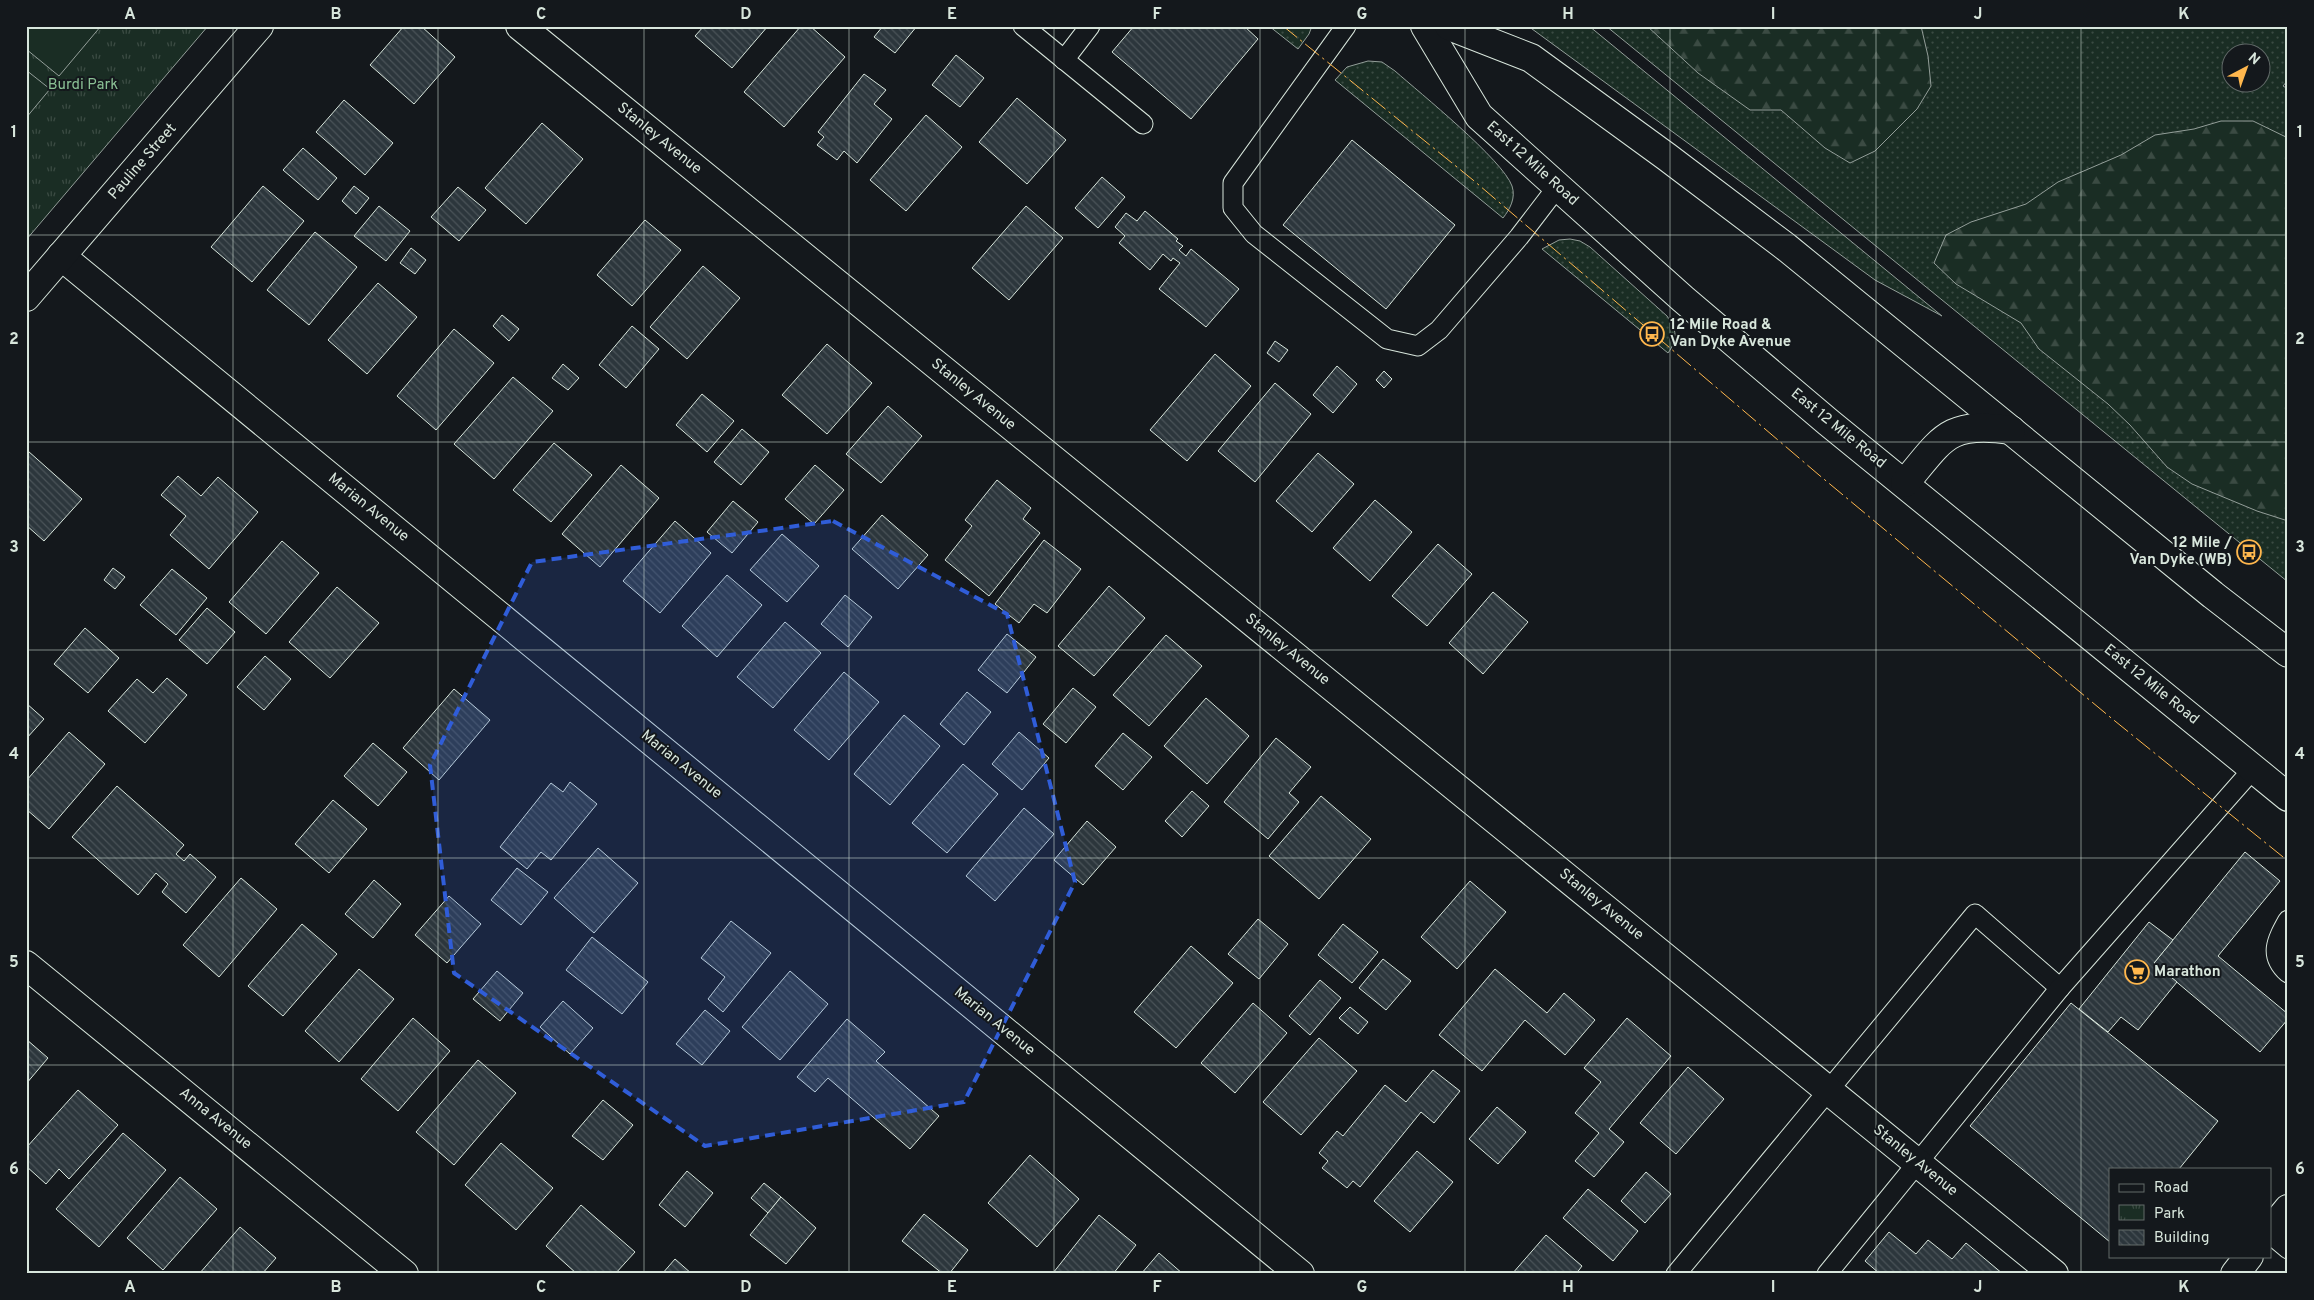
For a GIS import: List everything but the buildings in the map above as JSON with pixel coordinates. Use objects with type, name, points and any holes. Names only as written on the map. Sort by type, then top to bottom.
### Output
[{"type":"street","name":"Pauline Street","points":[[26,297],[259,26]]},
{"type":"street","name":"Stanley Avenue","points":[[520,26],[2054,1274]]},
{"type":"street","name":"East 12 Mile Road","points":[[1425,26],[1480,116],[1682,299],[1828,422],[2288,797]]},
{"type":"street","points":[[1449,26],[1531,58],[1786,246],[2288,653]]},
{"type":"street","name":"Marian Avenue","points":[[61,256],[1300,1274]]},
{"type":"street","points":[[1905,483],[1941,440],[1962,429],[1983,426],[2011,430]]},
{"type":"street","name":"Anna Avenue","points":[[26,965],[404,1274]]},
{"type":"street","points":[[2272,1229],[2288,1209]]},
{"type":"street","points":[[2235,1274],[2247,1258]]},
{"type":"lane","points":[[1023,26],[1144,124]]},
{"type":"lane","points":[[1064,60],[1090,26]]},
{"type":"lane","points":[[1346,26],[1233,183],[1233,208],[1254,234],[1387,339],[1418,346],[1439,330],[1519,237],[1558,186]]},
{"type":"lane","points":[[1827,1274],[2060,988],[2253,769]]},
{"type":"lane","points":[[1676,1274],[1830,1091],[1975,914],[2060,988]]},
{"type":"lane","points":[[2288,920],[2280,936],[2275,953],[2280,966],[2288,973]]},
{"type":"lane","points":[[2272,1234],[2288,1248]]},
{"type":"highlighted area","points":[[833,521],[1007,614],[1075,882],[964,1102],[705,1146],[454,973],[430,765],[532,562]]},
{"type":"green space","name":"Burdi Park","points":[[26,26],[208,26],[26,240]]},
{"type":"green space","points":[[26,26],[101,26],[59,76],[26,49]]},
{"type":"green space","points":[[1269,26],[1312,26],[1309,34],[1298,49]]},
{"type":"green space","points":[[1528,26],[1589,26],[1942,316],[1875,280]]},
{"type":"green space","points":[[1606,26],[2288,26],[2288,80],[2283,86],[2288,89],[2288,582]]},
{"type":"green space","points":[[1647,26],[1921,26],[1928,56],[1931,86],[1917,109],[1875,151],[1850,163],[1825,148],[1781,110],[1750,110],[1698,73]]},
{"type":"green space","points":[[1368,61],[1382,62],[1395,71],[1460,127],[1493,160],[1505,174],[1513,190],[1512,203],[1503,218],[1335,80],[1347,67]]},
{"type":"green space","points":[[26,70],[50,89],[26,118]]},
{"type":"green space","points":[[2221,121],[2253,121],[2288,138],[2288,521],[2257,511],[2192,484],[2167,467],[2130,425],[2108,404],[2039,349],[2021,323],[1956,284],[1934,263],[1946,235],[1971,222],[2026,204],[2058,182],[2121,155],[2155,135],[2194,129]]},
{"type":"green space","points":[[1570,239],[1580,241],[1590,247],[1667,316],[1675,334],[1675,339],[1668,353],[1542,249],[1559,240]]},
{"type":"power","points":[[1283,26],[1473,180],[1819,475],[2110,717],[2288,861]]},
{"type":"place","name":"12 Mile Road & Van Dyke Avenue","points":[[1652,334]]},
{"type":"place","name":"12 Mile / Van Dyke (WB)","points":[[2249,552]]},
{"type":"place","name":"Marathon","points":[[2137,972]]}]
